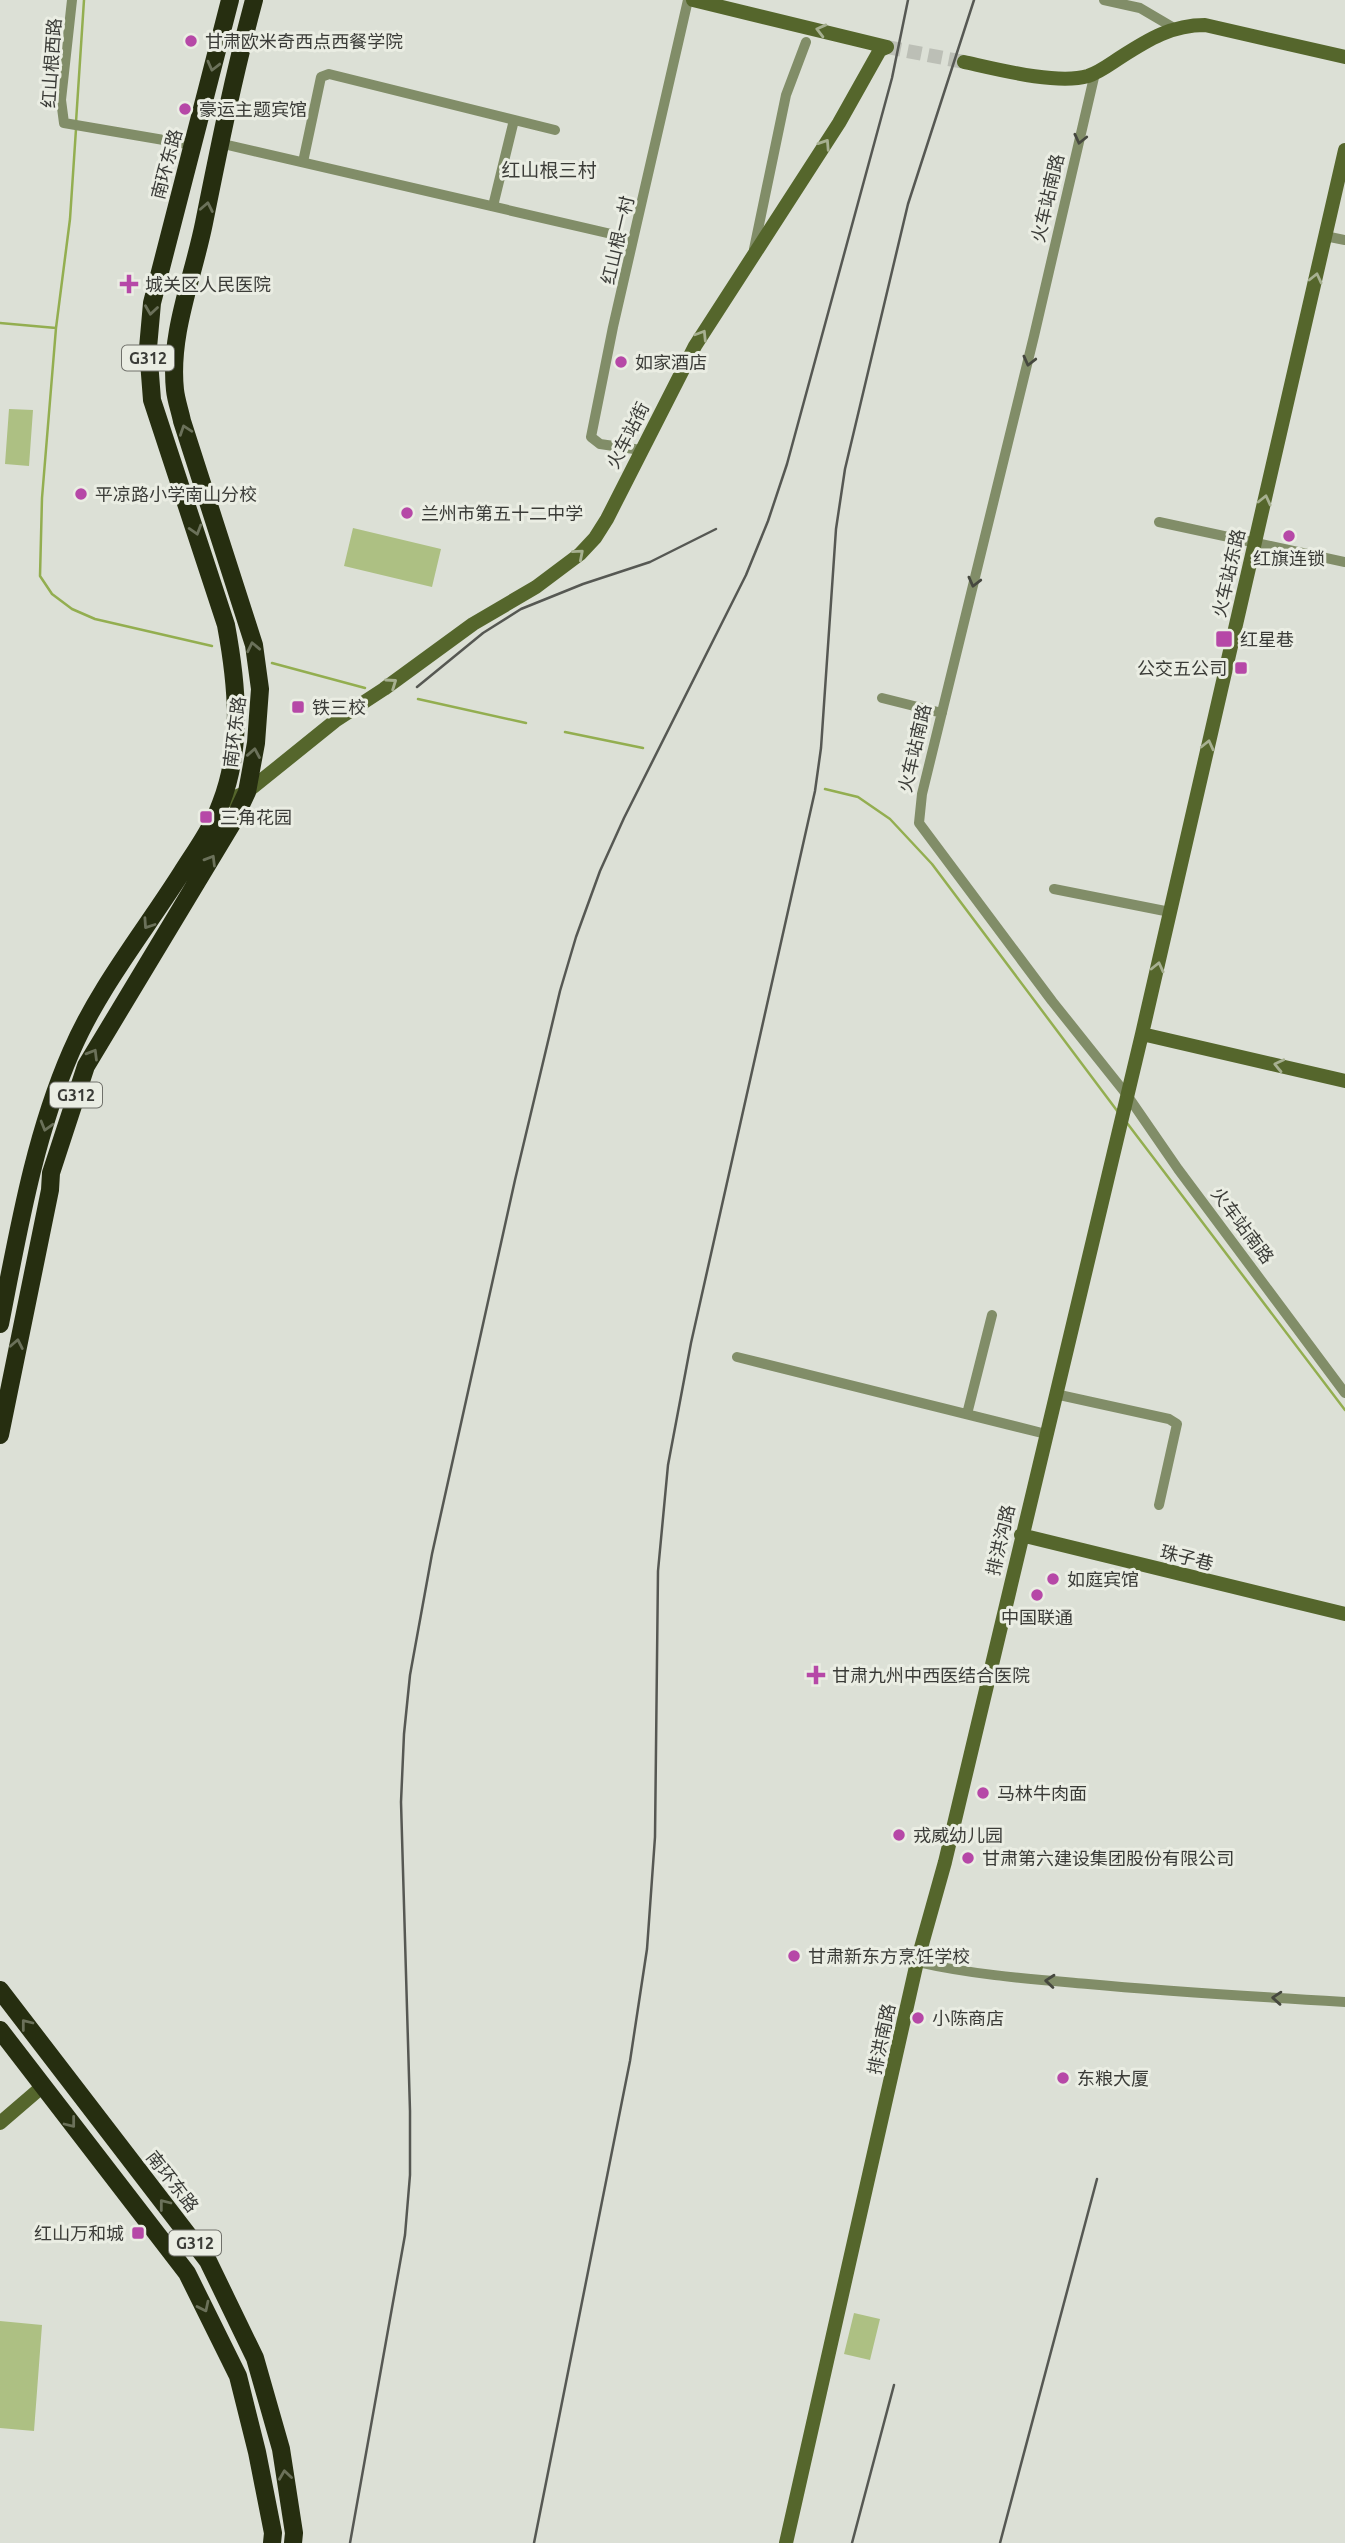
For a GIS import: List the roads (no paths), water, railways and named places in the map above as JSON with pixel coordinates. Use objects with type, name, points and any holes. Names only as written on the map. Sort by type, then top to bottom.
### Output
[{"type":"highway","name":"南环东路","points":[[0,1324],[34,1164],[71,1053],[103,990],[206,835],[221,803],[229,774],[237,685],[226,625],[152,400],[148,348],[152,303],[230,0]]},
{"type":"highway","name":"南环东路","points":[[0,1435],[50,1190],[51,1173],[86,1066],[233,822],[247,792],[259,714],[260,689],[254,645],[182,421],[175,393],[174,370],[181,318],[204,226],[219,143],[254,0]]},
{"type":"highway","name":"南环东路","points":[[0,1990],[208,2261],[255,2358],[281,2449],[294,2533],[293,2543]]},
{"type":"highway","name":"G312","points":[[0,2030],[187,2273],[238,2376],[260,2466],[273,2533],[272,2543]]},
{"type":"main road","name":"火车站街","points":[[221,803],[247,792],[335,721],[473,624],[536,587],[580,554],[595,538],[695,346],[839,123],[880,50],[887,47],[691,0]]},
{"type":"main road","points":[[964,62],[1020,73],[1056,77],[1087,76],[1160,33],[1174,28],[1205,25],[1345,57]]},
{"type":"main road","name":"火车站东路","points":[[1120,1127],[1345,150]]},
{"type":"main road","points":[[1142,1034],[1345,1081]]},
{"type":"main road","name":"排洪沟路","points":[[917,1962],[945,1863],[1120,1127]]},
{"type":"main road","name":"珠子巷","points":[[1021,1535],[1345,1614]]},
{"type":"main road","name":"排洪南路","points":[[786,2543],[917,1962]]},
{"type":"main road","points":[[0,2123],[43,2086]]},
{"type":"street","name":"红山根西路","points":[[72,0],[61,100],[64,123],[193,145]]},
{"type":"street","name":"红山根一村","points":[[641,450],[600,444],[592,437],[612,327],[691,0]]},
{"type":"street","points":[[1104,0],[1140,8],[1174,28]]},
{"type":"street","points":[[753,256],[786,95],[806,42]]},
{"type":"street","name":"火车站南路","points":[[1096,73],[918,812],[919,823],[1345,1393]]},
{"type":"street","points":[[303,162],[321,77],[329,74],[555,130]]},
{"type":"street","points":[[493,205],[514,120]]},
{"type":"street","points":[[219,143],[633,239]]},
{"type":"street","points":[[1325,236],[1345,240]]},
{"type":"street","points":[[1159,522],[1345,562]]},
{"type":"street","points":[[882,698],[942,713]]},
{"type":"street","points":[[1054,889],[1170,912]]},
{"type":"street","points":[[967,1415],[992,1315]]},
{"type":"street","points":[[737,1357],[1046,1434]]},
{"type":"street","points":[[1055,1394],[1169,1419],[1177,1424],[1159,1505]]},
{"type":"street","points":[[917,1962],[960,1972],[1172,1992],[1345,2003]]},
{"type":"waterway","points":[[76,122],[84,0]]},
{"type":"waterway","points":[[76,129],[70,219],[56,328],[42,498],[40,576],[52,594],[72,609],[95,619],[212,646]]},
{"type":"waterway","points":[[0,323],[56,328]]},
{"type":"waterway","points":[[272,663],[365,688]]},
{"type":"waterway","points":[[418,699],[526,723]]},
{"type":"waterway","points":[[565,732],[643,748]]},
{"type":"waterway","points":[[825,789],[858,797],[890,819],[932,864],[1118,1112]]},
{"type":"waterway","points":[[1127,1123],[1345,1410]]},
{"type":"tunnel","points":[[887,47],[964,62]]},
{"type":"railway","points":[[350,2543],[405,2235],[410,2175],[401,1802],[410,1675],[432,1554],[515,1180],[560,991],[576,937],[600,871],[624,818],[746,575],[768,521],[787,464],[892,78],[908,0]]},
{"type":"railway","points":[[534,2543],[630,2061],[647,1949],[655,1837],[658,1571],[668,1465],[691,1343],[815,791],[821,748],[836,529],[845,469],[908,204],[974,0]]},
{"type":"railway","points":[[417,687],[483,633],[521,609],[583,584],[650,562],[716,529]]},
{"type":"railway","points":[[1000,2543],[1097,2179]]},
{"type":"railway","points":[[852,2543],[894,2385]]},
{"type":"place","name":"甘肃欧米奇西点西餐学院","points":[[191,41]]},
{"type":"place","name":"豪运主题宾馆","points":[[185,109]]},
{"type":"place","name":"城关区人民医院","points":[[129,284]]},
{"type":"place","name":"如家酒店","points":[[621,362]]},
{"type":"place","name":"平凉路小学南山分校","points":[[81,494]]},
{"type":"place","name":"兰州市第五十二中学","points":[[407,513]]},
{"type":"place","name":"红旗连锁","points":[[1289,536]]},
{"type":"place","name":"红星巷","points":[[1224,639]]},
{"type":"place","name":"公交五公司","points":[[1241,668]]},
{"type":"place","name":"铁三校","points":[[298,707]]},
{"type":"place","name":"三角花园","points":[[206,817]]},
{"type":"place","name":"如庭宾馆","points":[[1053,1579]]},
{"type":"place","name":"中国联通","points":[[1037,1595]]},
{"type":"place","name":"甘肃九州中西医结合医院","points":[[816,1675]]},
{"type":"place","name":"马林牛肉面","points":[[983,1793]]},
{"type":"place","name":"戎威幼儿园","points":[[899,1835]]},
{"type":"place","name":"甘肃第六建设集团股份有限公司","points":[[968,1858]]},
{"type":"place","name":"甘肃新东方烹饪学校","points":[[794,1956]]},
{"type":"place","name":"小陈商店","points":[[918,2018]]},
{"type":"place","name":"东粮大厦","points":[[1063,2078]]},
{"type":"place","name":"红山万和城","points":[[138,2233]]},
{"type":"district","name":"红山根三村","points":[[549,170]]}]
